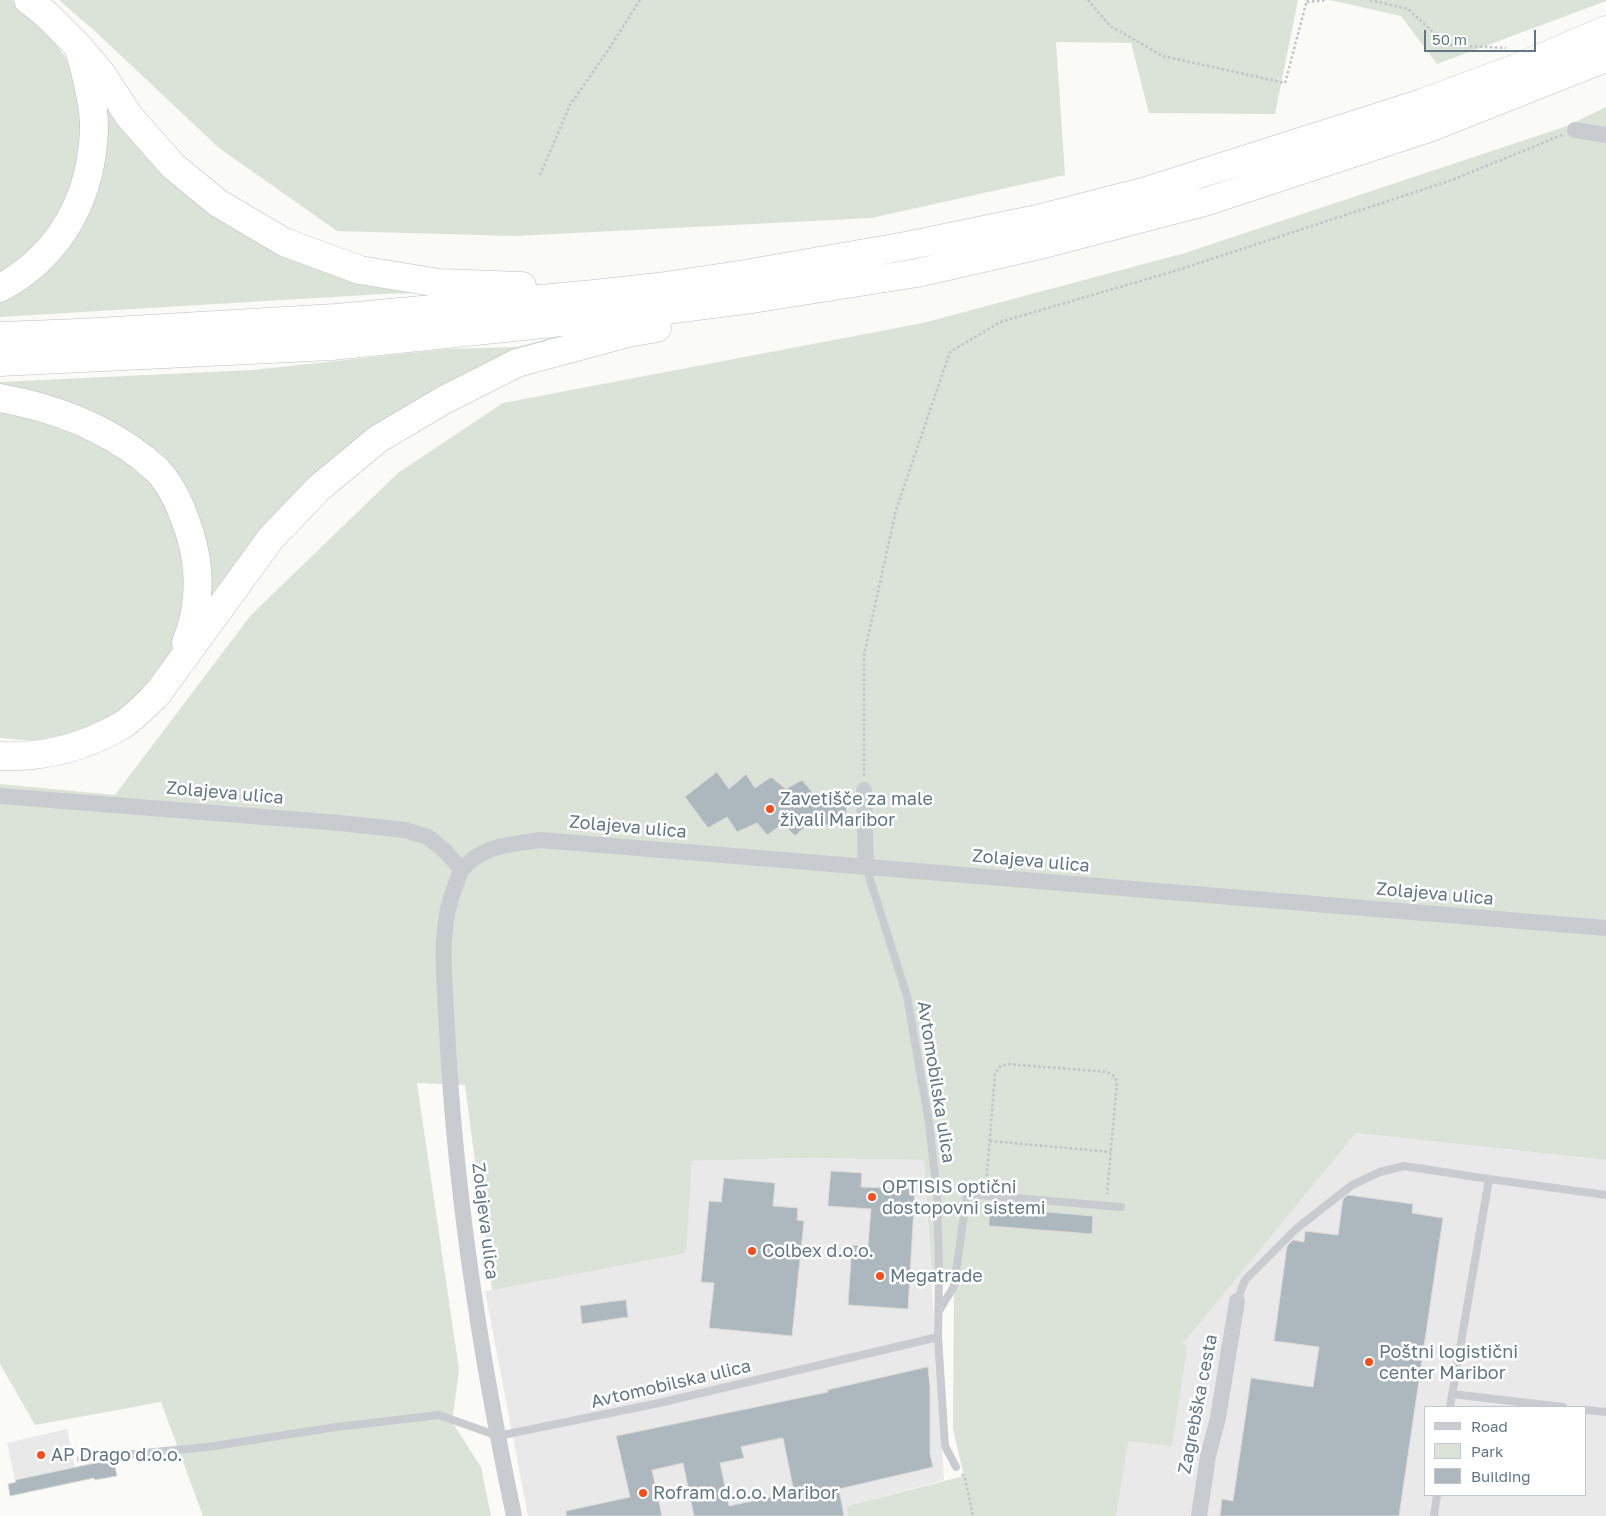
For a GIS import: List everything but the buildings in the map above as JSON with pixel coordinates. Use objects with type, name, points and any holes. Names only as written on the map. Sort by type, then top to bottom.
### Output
[{"type":"highway","points":[[28,0],[46,14],[79,47],[101,73],[129,116],[173,166],[218,202],[284,242],[360,270],[439,282],[502,286],[567,286],[594,294]]},
{"type":"highway","points":[[0,336],[336,318],[594,294],[739,275],[906,246],[1037,219],[1146,191],[1422,103],[1519,67],[1606,30]]},
{"type":"highway","points":[[0,288],[16,280],[44,256],[72,218],[86,186],[94,127],[88,82],[79,47]]},
{"type":"highway","points":[[0,362],[332,346],[752,300],[917,273],[1044,244],[1208,201],[1429,128],[1606,58]]},
{"type":"highway","points":[[0,756],[41,754],[71,749],[122,725],[158,693],[271,538],[319,488],[378,439],[444,400],[517,363],[628,333],[729,316],[752,300]]},
{"type":"highway","points":[[0,398],[55,412],[102,431],[134,451],[157,470],[171,489],[183,513],[193,546],[198,573],[196,610],[176,667]]},
{"type":"street","points":[[1575,130],[1606,135]]},
{"type":"street","points":[[864,790],[866,867]]},
{"type":"street","name":"Zolajeva ulica","points":[[0,796],[340,823],[405,830],[428,837],[462,870]]},
{"type":"street","name":"Zolajeva ulica","points":[[514,1516],[472,1284],[459,1186],[450,1087],[444,965],[446,918],[450,896],[462,870],[476,857],[497,846],[541,840],[1606,928]]},
{"type":"street","name":"Zagrebška cesta","points":[[1199,1516],[1208,1456],[1218,1418],[1237,1300]]},
{"type":"lane","name":"Avtomobilska ulica","points":[[866,867],[908,996],[929,1123],[937,1194],[938,1337],[945,1446],[956,1466]]},
{"type":"lane","points":[[1237,1300],[1245,1280],[1296,1229],[1352,1185],[1380,1172],[1404,1166],[1606,1195]]},
{"type":"lane","points":[[1450,1406],[1490,1179]]},
{"type":"lane","points":[[938,1313],[954,1286],[967,1194],[1121,1207]]},
{"type":"lane","name":"Avtomobilska ulica","points":[[498,1436],[659,1403],[938,1337]]},
{"type":"lane","points":[[1452,1394],[1554,1406]]},
{"type":"lane","points":[[1586,1410],[1606,1412]]},
{"type":"lane","points":[[81,1460],[208,1447],[336,1427],[438,1415],[498,1436]]},
{"type":"lane","points":[[1434,1516],[1437,1496]]},
{"type":"path","points":[[540,175],[570,105],[640,0]]},
{"type":"path","points":[[1088,0],[1110,26],[1163,56],[1285,83],[1307,1],[1327,0]]},
{"type":"path","points":[[1370,0],[1408,9],[1447,45],[1510,48]]},
{"type":"path","points":[[864,790],[864,654],[896,510],[950,352],[1000,322],[1178,270],[1452,180],[1575,130]]},
{"type":"path","points":[[986,1196],[995,1075],[999,1067],[1007,1064],[1107,1072],[1114,1076],[1117,1082],[1106,1206]]},
{"type":"path","points":[[990,1141],[1111,1152]]},
{"type":"path","points":[[956,1466],[965,1478],[973,1516]]},
{"type":"shaded area","points":[[1356,1133],[1606,1160],[1606,1516],[1046,1516],[1118,1443],[1187,1337]]},
{"type":"shaded area","points":[[802,1158],[924,1160],[944,1480],[847,1506],[848,1516],[528,1516],[485,1291],[685,1253],[692,1161]]},
{"type":"shaded area","name":"AP Drago d.o.o.","points":[[67,1429],[75,1467],[15,1480],[7,1443]]},
{"type":"green space","points":[[0,0],[12,0],[36,17],[66,58],[79,85],[85,163],[46,244],[0,275]]},
{"type":"green space","points":[[59,0],[1298,0],[1275,114],[1149,113],[1131,43],[1056,42],[1065,175],[871,218],[515,236],[337,231],[219,148],[96,32]]},
{"type":"green space","points":[[1330,0],[1606,1],[1437,64],[1401,16]]},
{"type":"green space","points":[[96,81],[196,194],[453,292],[382,294],[0,317],[0,295],[82,216]]},
{"type":"green space","points":[[1606,107],[1606,1160],[1356,1133],[1183,1343],[1187,1348],[1172,1446],[1128,1441],[1116,1516],[848,1516],[847,1506],[964,1476],[953,1429],[954,1280],[932,1280],[924,1160],[802,1158],[692,1161],[686,1253],[492,1290],[465,1085],[417,1083],[459,1370],[452,1422],[481,1467],[491,1516],[203,1516],[161,1402],[35,1425],[0,1364],[0,784],[115,795],[251,615],[398,473],[503,403],[923,323],[1185,253],[1567,126]]},
{"type":"green space","points":[[551,338],[554,344],[414,406],[197,625],[172,476],[0,392],[0,382],[253,370],[447,349],[517,347]]},
{"type":"green space","points":[[0,407],[91,434],[166,492],[193,574],[171,661],[137,700],[105,723],[65,739],[34,741],[0,738]]},
{"type":"place","name":"Zavetišče za male živali Maribor","points":[[770,809]]},
{"type":"place","name":"OPTISIS optični dostopovni sistemi","points":[[872,1197]]},
{"type":"place","name":"Colbex d.o.o.","points":[[752,1251]]},
{"type":"place","name":"Megatrade","points":[[880,1276]]},
{"type":"place","name":"Poštni logistični center Maribor","points":[[1369,1362]]},
{"type":"place","name":"AP Drago d.o.o.","points":[[41,1455]]},
{"type":"place","name":"Rofram d.o.o. Maribor","points":[[643,1493]]}]
